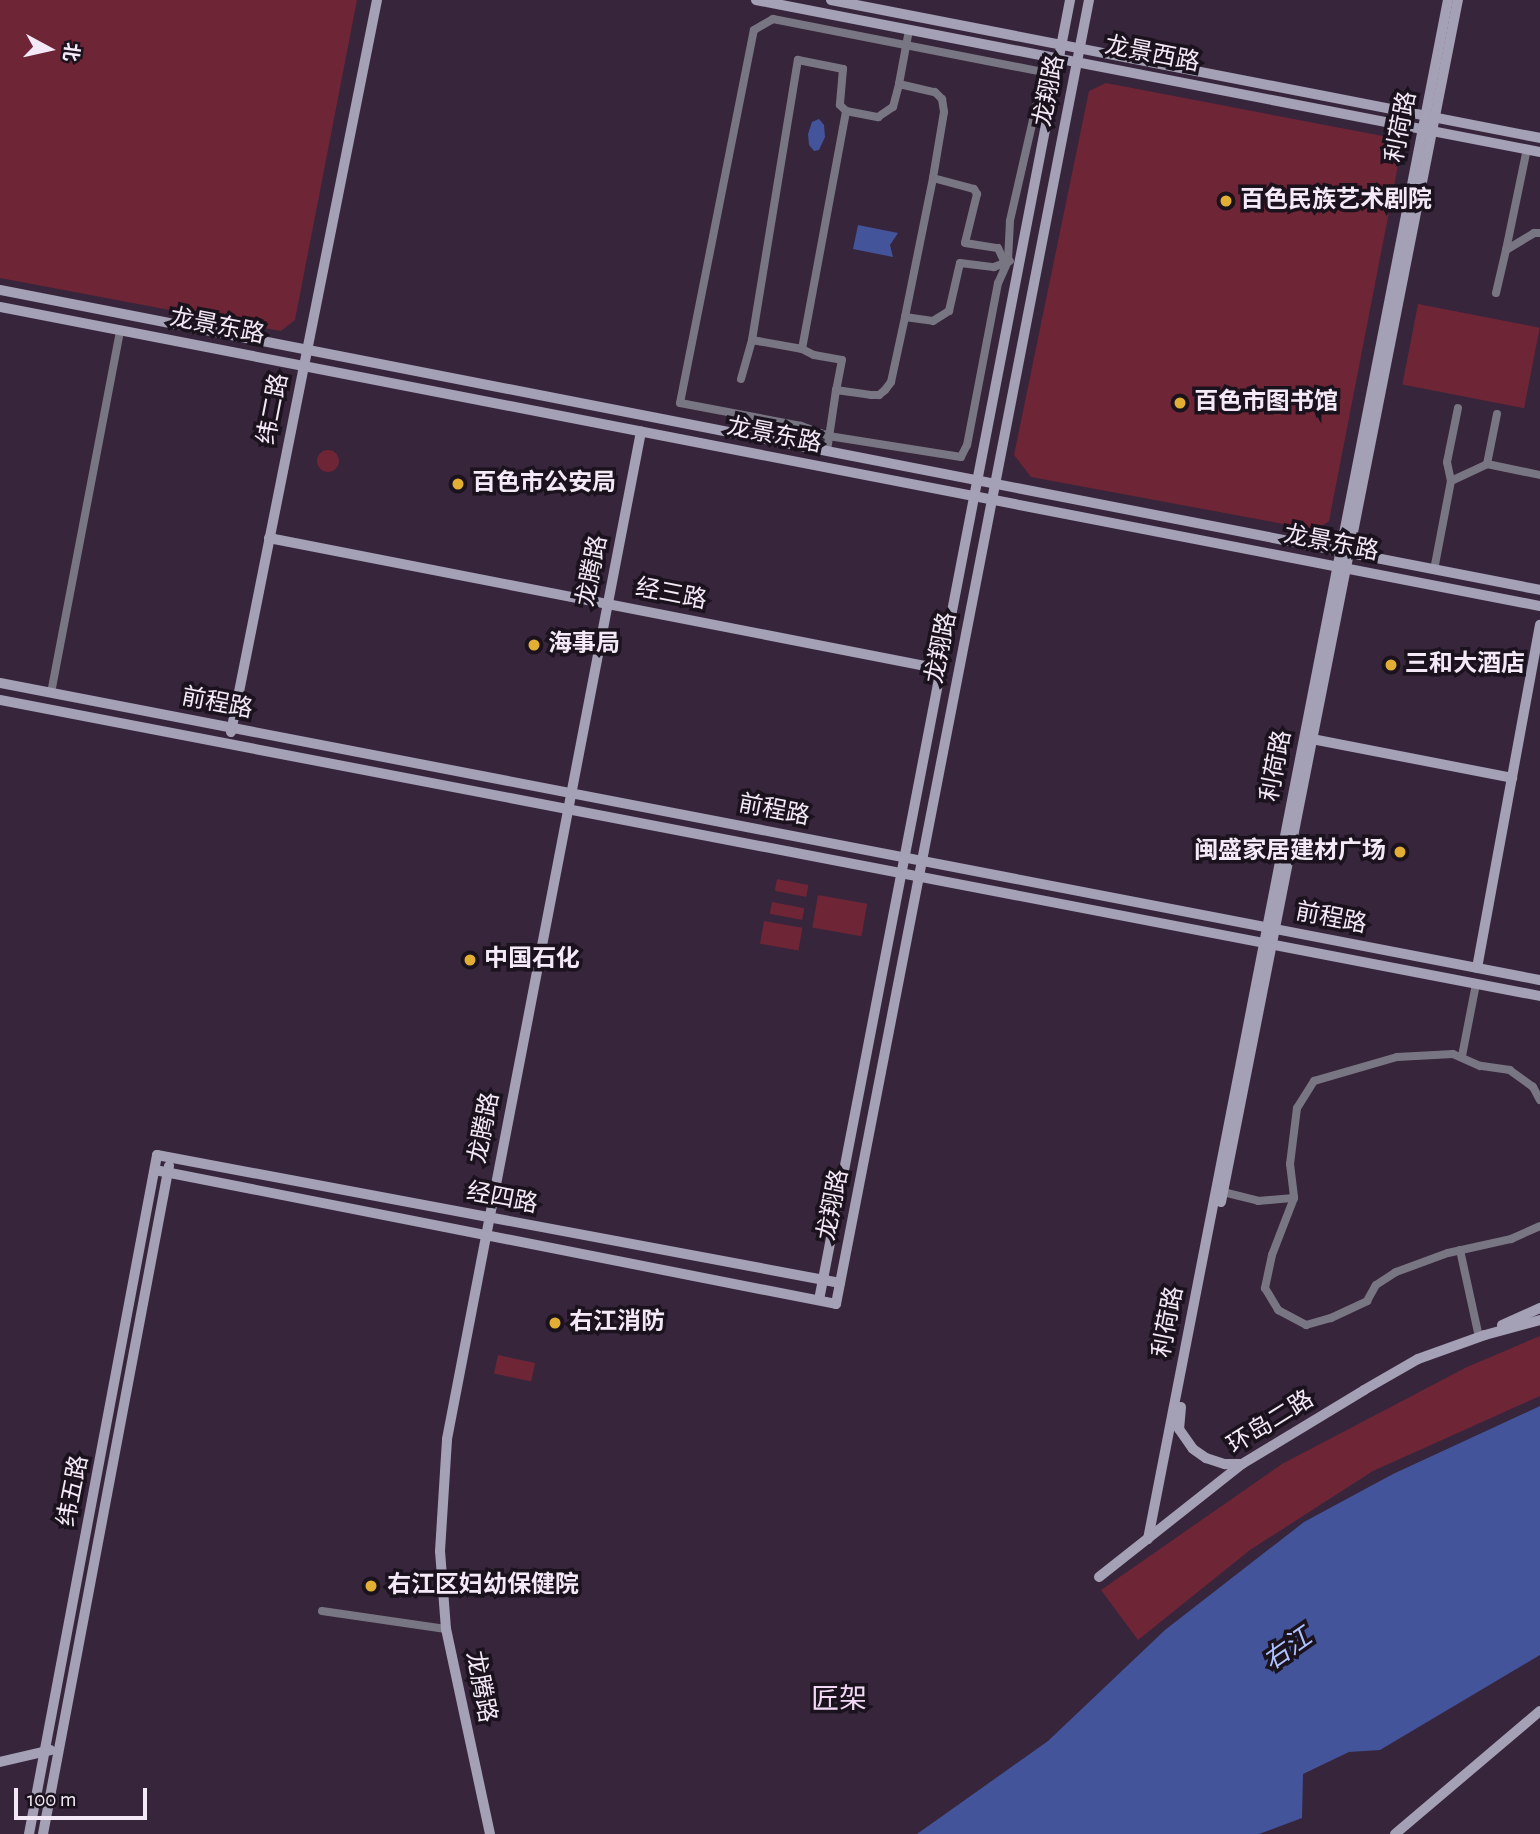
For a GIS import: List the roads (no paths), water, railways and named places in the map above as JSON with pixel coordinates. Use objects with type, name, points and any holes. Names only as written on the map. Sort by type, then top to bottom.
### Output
[{"type":"main road","name":"纬二路","points":[[228,744],[377,0]]},
{"type":"main road","name":"龙景西路","points":[[756,0],[1540,152]]},
{"type":"main road","name":"龙景西路","points":[[831,0],[1540,138]]},
{"type":"main road","name":"龙翔路","points":[[819,1300],[977,481],[1011,261],[1059,59],[1070,0]]},
{"type":"main road","name":"龙翔路","points":[[836,1304],[1089,0]]},
{"type":"main road","name":"利荷路","points":[[1430,116],[1448,0]]},
{"type":"main road","name":"利荷路","points":[[1242,1464],[1225,1464],[1206,1458],[1193,1448],[1179,1429],[1179,1416],[1427,130],[1458,0]]},
{"type":"main road","name":"龙景东路","points":[[0,290],[1540,590]]},
{"type":"main road","name":"龙景东路","points":[[0,307],[1540,606]]},
{"type":"main road","name":"龙腾路","points":[[490,1834],[446,1629],[440,1551],[447,1439],[488,1218],[571,810],[641,432]]},
{"type":"main road","name":"经三路","points":[[269,538],[941,669]]},
{"type":"main road","name":"利荷路","points":[[1271,928],[1312,739],[1342,568]]},
{"type":"main road","points":[[1477,968],[1540,625]]},
{"type":"main road","name":"前程路","points":[[0,683],[1540,980]]},
{"type":"main road","name":"前程路","points":[[0,700],[1540,996]]},
{"type":"main road","points":[[1312,739],[1512,778]]},
{"type":"main road","name":"利荷路","points":[[1148,1539],[1268,944]]},
{"type":"main road","name":"经四路","points":[[157,1155],[840,1283]]},
{"type":"main road","name":"纬五路","points":[[29,1834],[157,1155]]},
{"type":"main road","name":"纬五路","points":[[43,1834],[61,1751],[170,1157]]},
{"type":"main road","name":"经四路","points":[[155,1170],[836,1304]]},
{"type":"main road","name":"环岛二路","points":[[1482,1336],[1540,1308]]},
{"type":"main road","name":"环岛二路","points":[[1099,1577],[1242,1464],[1418,1359],[1482,1336],[1540,1320]]},
{"type":"main road","points":[[1395,1834],[1540,1711]]},
{"type":"main road","points":[[0,1762],[47,1749],[61,1751]]},
{"type":"street","points":[[773,19],[906,47],[1044,72],[1010,221],[1011,261],[998,284],[967,445],[961,457],[829,436],[801,426],[680,403],[754,30],[773,19]]},
{"type":"street","points":[[741,379],[752,340],[798,60],[843,69],[840,104],[846,111],[878,117],[893,107],[909,30]]},
{"type":"street","points":[[836,390],[871,396],[885,390],[891,382],[905,317],[944,112],[942,99],[935,92],[899,84]]},
{"type":"street","points":[[802,349],[846,111]]},
{"type":"street","points":[[1496,293],[1527,149]]},
{"type":"street","points":[[933,178],[974,189],[977,194],[965,243],[998,248],[1011,261]]},
{"type":"street","points":[[1506,250],[1534,233],[1540,233]]},
{"type":"street","points":[[905,317],[933,321],[949,311],[960,263],[994,267],[1011,261]]},
{"type":"street","points":[[51,693],[120,330]]},
{"type":"street","points":[[752,340],[842,360],[827,452]]},
{"type":"street","points":[[1434,570],[1451,481],[1447,462],[1458,408]]},
{"type":"street","points":[[1487,464],[1497,414]]},
{"type":"street","points":[[1451,481],[1487,464],[1540,475]]},
{"type":"street","points":[[1462,1056],[1476,984]]},
{"type":"street","points":[[1540,1100],[1533,1087],[1510,1070],[1480,1066],[1462,1056],[1397,1057],[1314,1081],[1297,1108],[1290,1164],[1294,1198],[1272,1255],[1265,1288],[1278,1310],[1306,1325],[1331,1318],[1367,1300],[1376,1285],[1396,1272],[1460,1250],[1511,1239],[1540,1226]]},
{"type":"street","points":[[1223,1192],[1258,1201],[1294,1198]]},
{"type":"street","points":[[1460,1250],[1482,1336]]},
{"type":"street","points":[[322,1611],[446,1629]]},
{"type":"water","points":[[819,119],[824,125],[825,137],[819,150],[814,151],[809,145],[808,134],[812,122]]},
{"type":"water","points":[[858,225],[898,233],[890,245],[893,257],[853,249]]},
{"type":"water","name":"右江","points":[[1540,1406],[1540,1655],[1380,1750],[1349,1752],[1303,1774],[1302,1818],[1259,1834],[917,1834],[1048,1741],[1165,1630],[1304,1522],[1393,1474]]},
{"type":"place","name":"百色民族艺术剧院","points":[[1226,201]]},
{"type":"place","name":"百色市图书馆","points":[[1180,403]]},
{"type":"place","name":"百色市公安局","points":[[458,484]]},
{"type":"place","name":"海事局","points":[[534,645]]},
{"type":"place","name":"三和大酒店","points":[[1391,665]]},
{"type":"place","name":"闽盛家居建材广场","points":[[1400,852]]},
{"type":"place","name":"中国石化","points":[[470,960]]},
{"type":"place","name":"右江消防","points":[[555,1323]]},
{"type":"place","name":"右江区妇幼保健院","points":[[371,1586]]},
{"type":"district","name":"匠架","points":[[839,1700]]}]
